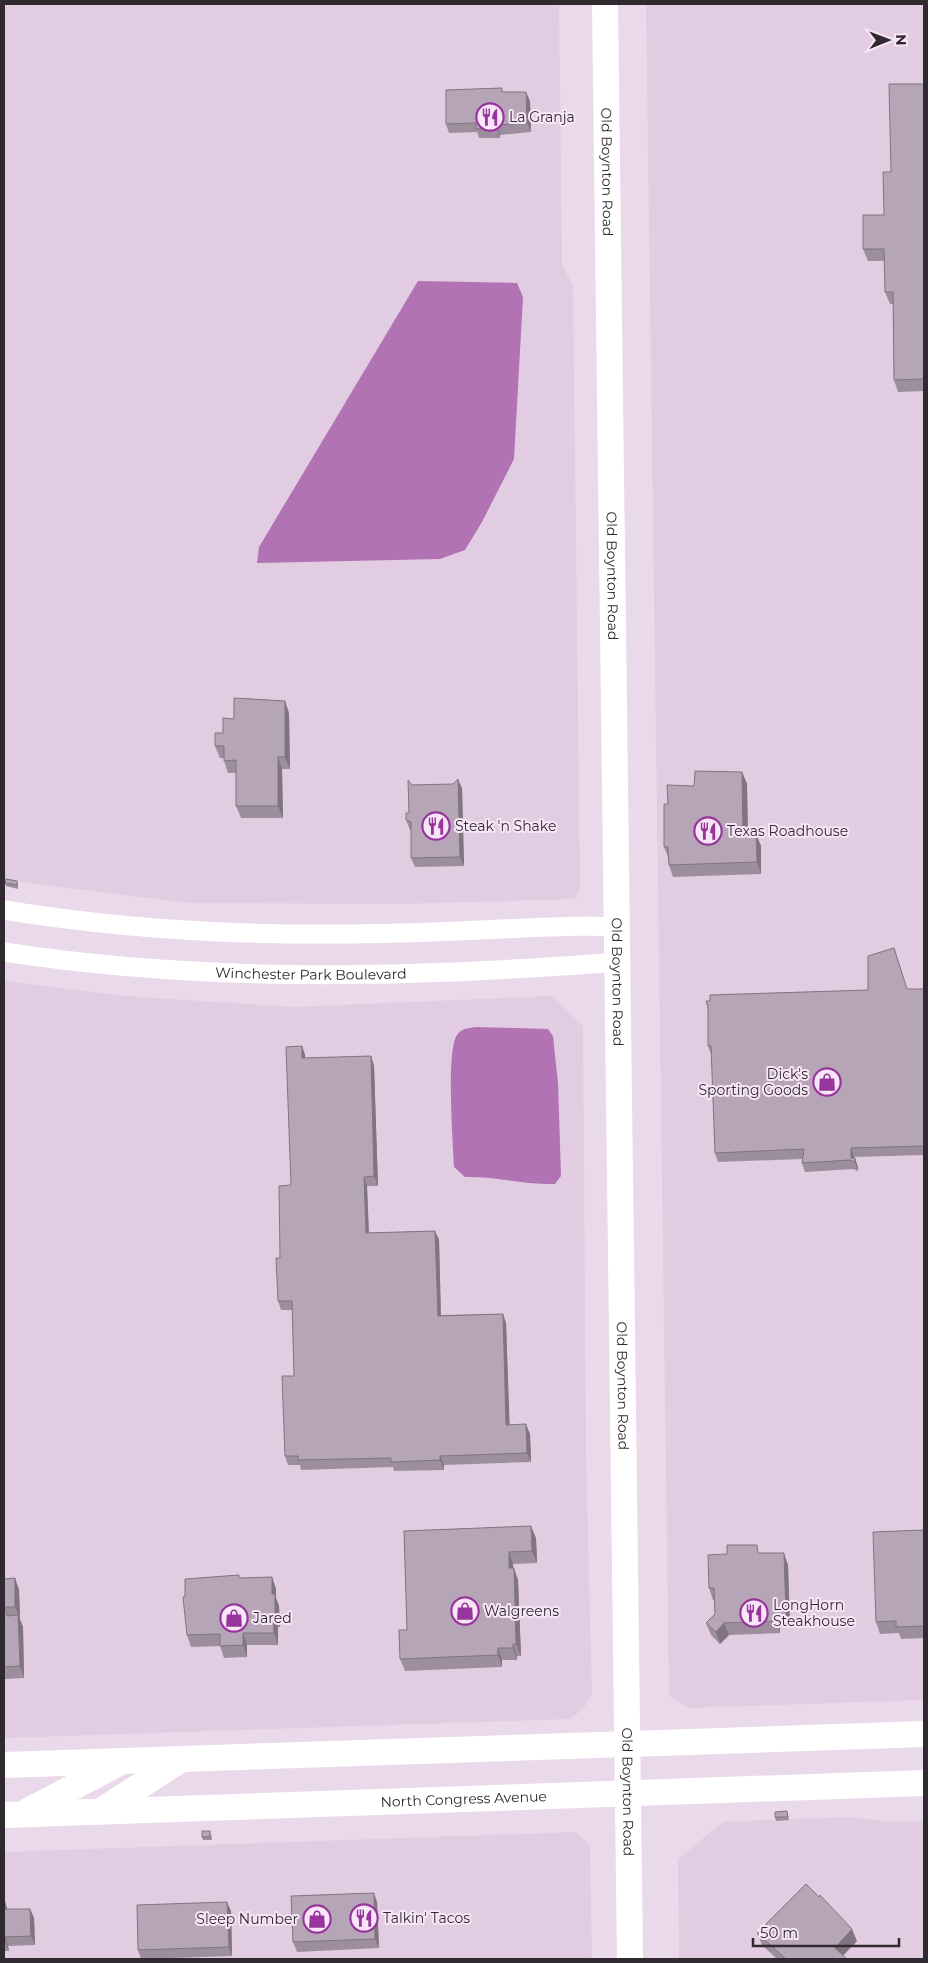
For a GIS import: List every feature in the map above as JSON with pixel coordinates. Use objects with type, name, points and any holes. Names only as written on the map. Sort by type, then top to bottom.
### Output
[{"type":"main road","name":"Old Boynton Road","points":[[606,4],[630,1959]]},
{"type":"main road","points":[[4,1765],[924,1734]]},
{"type":"main road","points":[[101,1811],[181,1759]]},
{"type":"main road","points":[[13,1815],[122,1762]]},
{"type":"main road","name":"North Congress Avenue","points":[[13,1815],[924,1783]]},
{"type":"street","points":[[4,910],[62,920],[122,926],[271,934],[341,934],[584,926],[617,927]]},
{"type":"street","name":"Winchester Park Boulevard","points":[[4,952],[127,967],[270,975],[342,975],[618,962]]},
{"type":"shaded area","points":[[4,4],[559,4],[562,265],[573,285],[580,887],[575,899],[402,904],[189,903],[4,880]]},
{"type":"shaded area","points":[[646,4],[924,4],[924,1700],[688,1708],[669,1696]]},
{"type":"shaded area","points":[[418,281],[517,283],[523,297],[514,459],[482,522],[465,550],[440,559],[257,563],[259,547]]},
{"type":"shaded area","points":[[4,981],[125,996],[293,1007],[553,996],[583,1026],[586,1455],[592,1695],[583,1709],[570,1719],[4,1738]]},
{"type":"shaded area","points":[[477,1027],[548,1029],[553,1036],[558,1083],[561,1176],[555,1184],[465,1177],[454,1167],[451,1077],[454,1044],[457,1035],[461,1031]]},
{"type":"shaded area","points":[[849,1817],[890,1822],[924,1821],[924,1959],[679,1959],[678,1859],[723,1822]]},
{"type":"shaded area","points":[[576,1832],[590,1846],[592,1959],[4,1959],[4,1852]]},
{"type":"building","points":[[889,84],[924,84],[924,379],[894,380],[893,292],[885,292],[884,249],[863,249],[863,215],[884,215],[883,172],[891,172]]},
{"type":"building","name":"La Granja","points":[[502,88],[502,92],[526,92],[527,123],[497,125],[497,128],[476,129],[476,123],[446,124],[446,90]]},
{"type":"building","points":[[234,698],[285,701],[285,757],[278,757],[278,806],[236,806],[236,760],[224,761],[224,746],[215,746],[215,733],[223,733],[223,718],[234,719]]},
{"type":"building","name":"Texas Roadhouse","points":[[695,771],[742,772],[743,834],[756,834],[757,862],[669,865],[668,847],[664,847],[664,804],[668,804],[667,785],[694,786]]},
{"type":"building","name":"Steak 'n Shake","points":[[458,779],[460,857],[411,858],[411,822],[406,820],[406,813],[409,813],[408,780],[412,785],[453,784]]},
{"type":"building","points":[[6,879],[17,881],[17,885],[5,883]]},
{"type":"building","points":[[894,948],[907,989],[924,989],[924,1146],[851,1148],[851,1158],[855,1158],[855,1162],[850,1160],[802,1163],[804,1149],[715,1153],[711,1046],[708,1046],[708,1005],[706,1001],[710,1001],[710,995],[868,990],[868,956]]},
{"type":"building","points":[[302,1046],[302,1058],[371,1056],[374,1176],[364,1177],[366,1233],[435,1231],[438,1316],[503,1314],[506,1425],[526,1424],[527,1453],[440,1456],[440,1460],[391,1462],[391,1458],[298,1460],[298,1456],[285,1456],[282,1376],[294,1376],[292,1301],[278,1301],[276,1258],[280,1258],[279,1186],[291,1185],[286,1047]]},
{"type":"building","name":"Walgreens","points":[[531,1526],[532,1551],[509,1552],[509,1568],[514,1568],[516,1644],[513,1644],[513,1648],[498,1648],[498,1655],[400,1659],[399,1630],[407,1630],[404,1531]]},
{"type":"building","points":[[924,1530],[924,1626],[896,1627],[896,1621],[876,1622],[873,1532]]},
{"type":"building","name":"LongHorn Steakhouse","points":[[727,1545],[757,1545],[758,1553],[784,1553],[786,1615],[776,1615],[776,1621],[724,1623],[716,1632],[706,1623],[715,1614],[714,1588],[709,1588],[708,1555],[727,1554]]},
{"type":"building","name":"Jared","points":[[239,1575],[239,1578],[272,1577],[272,1594],[275,1594],[274,1633],[243,1633],[243,1645],[220,1646],[220,1634],[187,1635],[183,1597],[185,1597],[185,1579]]},
{"type":"building","points":[[15,1578],[15,1607],[4,1607],[4,1579]]},
{"type":"building","points":[[4,1611],[6,1611],[7,1616],[18,1615],[20,1666],[4,1667]]},
{"type":"building","points":[[787,1811],[788,1817],[775,1817],[775,1812]]},
{"type":"building","points":[[202,1831],[210,1831],[210,1837],[202,1837]]},
{"type":"building","points":[[806,1884],[819,1897],[820,1895],[852,1929],[835,1948],[847,1959],[786,1959],[757,1933]]},
{"type":"building","points":[[374,1893],[375,1939],[293,1942],[291,1896]]},
{"type":"building","points":[[227,1902],[229,1947],[138,1950],[137,1905]]},
{"type":"building","points":[[4,1909],[30,1909],[31,1936],[5,1937],[4,1942]]},
{"type":"place","name":"La Granja","points":[[490,117]]},
{"type":"place","name":"Steak 'n Shake","points":[[436,826]]},
{"type":"place","name":"Texas Roadhouse","points":[[708,831]]},
{"type":"place","name":"Dick's Sporting Goods","points":[[827,1082]]},
{"type":"place","name":"Walgreens","points":[[465,1611]]},
{"type":"place","name":"LongHorn Steakhouse","points":[[754,1613]]},
{"type":"place","name":"Jared","points":[[234,1618]]},
{"type":"place","name":"Talkin' Tacos","points":[[364,1918]]},
{"type":"place","name":"Sleep Number","points":[[317,1919]]}]
